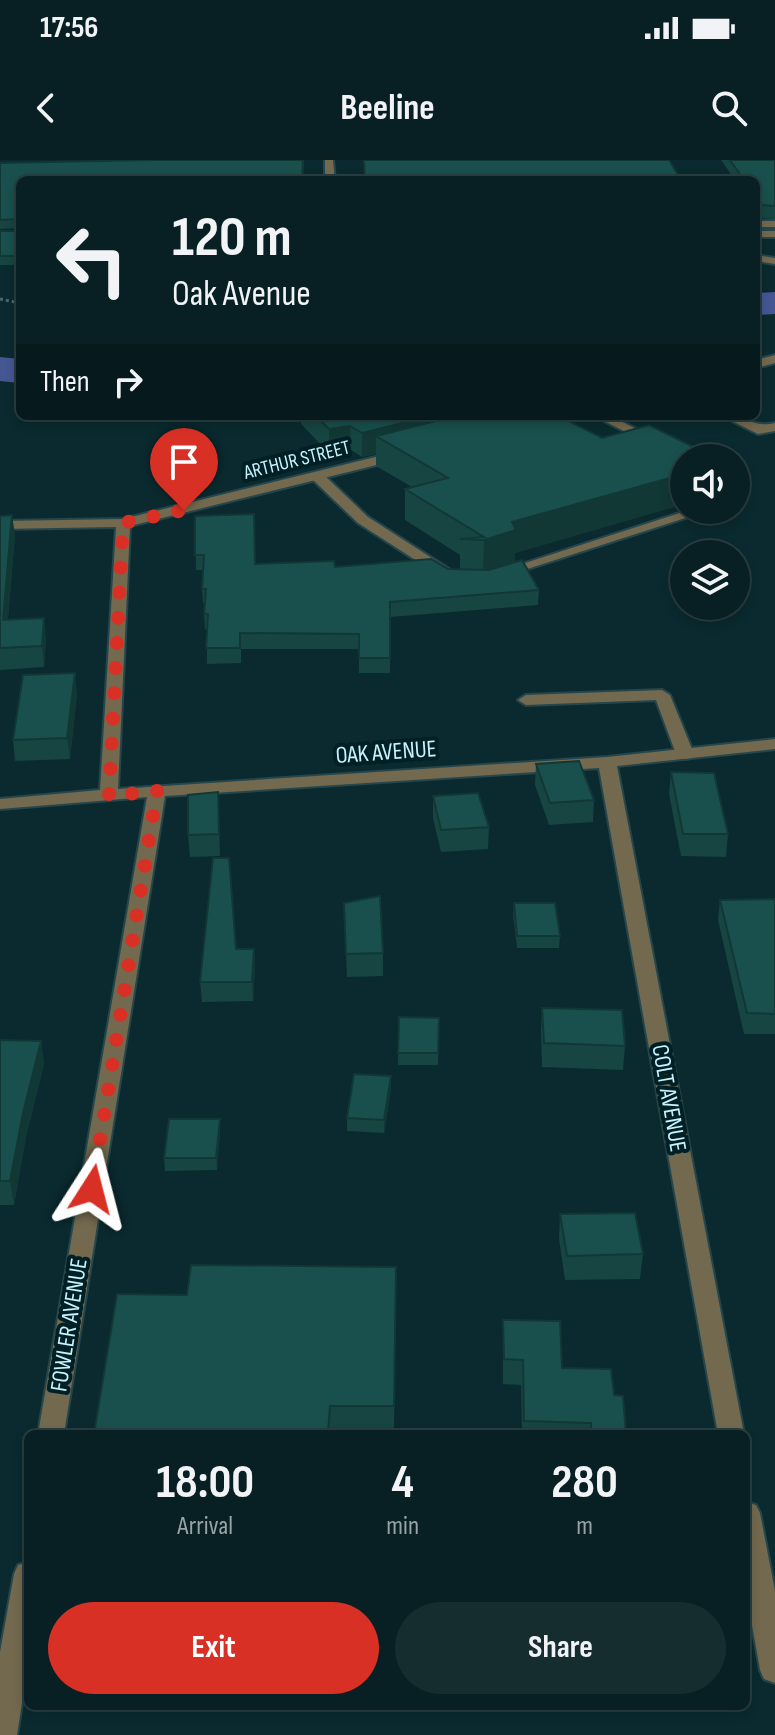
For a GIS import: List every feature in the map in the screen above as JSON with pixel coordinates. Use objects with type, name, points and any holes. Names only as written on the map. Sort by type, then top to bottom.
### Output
[{"type":"street","points":[[608,420],[670,449]]},
{"type":"street","points":[[737,420],[763,431],[775,427]]},
{"type":"street","name":"ARTHUR STREET","points":[[0,525],[123,523],[420,450]]},
{"type":"street","points":[[317,476],[363,520],[453,578],[476,579],[670,520]]},
{"type":"street","points":[[109,796],[123,523]]},
{"type":"street","points":[[526,700],[662,695],[685,754]]},
{"type":"street","name":"OAK AVENUE","points":[[0,804],[607,762],[775,744]]},
{"type":"street","name":"COLT AVENUE","points":[[607,762],[730,1430]]},
{"type":"street","name":"FOWLER AVENUE","points":[[52,1430],[157,791]]},
{"type":"street","points":[[750,1535],[775,1670]]},
{"type":"street","points":[[1,1735],[24,1598]]},
{"type":"building","points":[[303,160],[302,176],[16,176],[16,219],[0,220],[0,163]]},
{"type":"building","points":[[364,160],[669,160],[679,176],[365,176]]},
{"type":"building","points":[[730,160],[775,160],[775,206],[760,203],[760,176],[741,176]]},
{"type":"building","points":[[0,231],[16,231],[16,256],[0,256]]},
{"type":"building","points":[[320,420],[414,420],[362,433],[350,426],[329,429]]},
{"type":"building","points":[[440,420],[567,420],[602,438],[649,425],[688,444],[670,444],[670,478],[512,522],[516,530],[484,540],[460,539],[484,537],[405,489],[448,478],[376,436]]},
{"type":"building","points":[[254,514],[255,564],[334,561],[335,567],[431,559],[448,569],[489,570],[522,560],[539,590],[390,602],[390,658],[359,658],[359,634],[240,633],[240,648],[206,648],[208,614],[204,614],[206,589],[202,589],[204,555],[195,555],[195,516]]},
{"type":"building","points":[[12,515],[3,620],[44,618],[42,646],[0,648],[0,516]]},
{"type":"building","points":[[75,673],[67,738],[13,740],[23,675]]},
{"type":"building","points":[[579,761],[594,800],[550,803],[536,764]]},
{"type":"building","points":[[671,772],[714,773],[728,834],[683,834]]},
{"type":"building","points":[[218,792],[219,834],[188,835],[188,795]]},
{"type":"building","points":[[478,793],[489,827],[441,830],[433,796]]},
{"type":"building","points":[[213,858],[229,858],[236,949],[254,949],[252,982],[200,982]]},
{"type":"building","points":[[380,896],[383,953],[346,954],[344,903]]},
{"type":"building","points":[[775,899],[775,1014],[747,1013],[720,900]]},
{"type":"building","points":[[514,903],[555,903],[560,936],[517,936]]},
{"type":"building","points":[[542,1008],[622,1010],[625,1046],[544,1043]]},
{"type":"building","points":[[399,1017],[439,1018],[438,1053],[398,1053]]},
{"type":"building","points":[[0,1040],[41,1041],[10,1181],[0,1181]]},
{"type":"building","points":[[354,1074],[391,1076],[384,1120],[347,1118]]},
{"type":"building","points":[[169,1119],[220,1119],[216,1158],[164,1158]]},
{"type":"building","points":[[635,1213],[643,1254],[567,1256],[560,1214]]},
{"type":"building","points":[[191,1265],[396,1267],[394,1406],[330,1406],[328,1430],[95,1430],[117,1294],[187,1295]]},
{"type":"building","points":[[503,1320],[560,1321],[562,1368],[611,1369],[614,1395],[623,1396],[626,1430],[591,1430],[591,1423],[524,1421],[523,1360],[504,1359]]},
{"type":"waterway","points":[[760,304],[775,303]]},
{"type":"waterway","points":[[0,369],[16,371]]},
{"type":"route","points":[[92,1189],[157,791],[109,796],[123,523],[184,510]]}]
